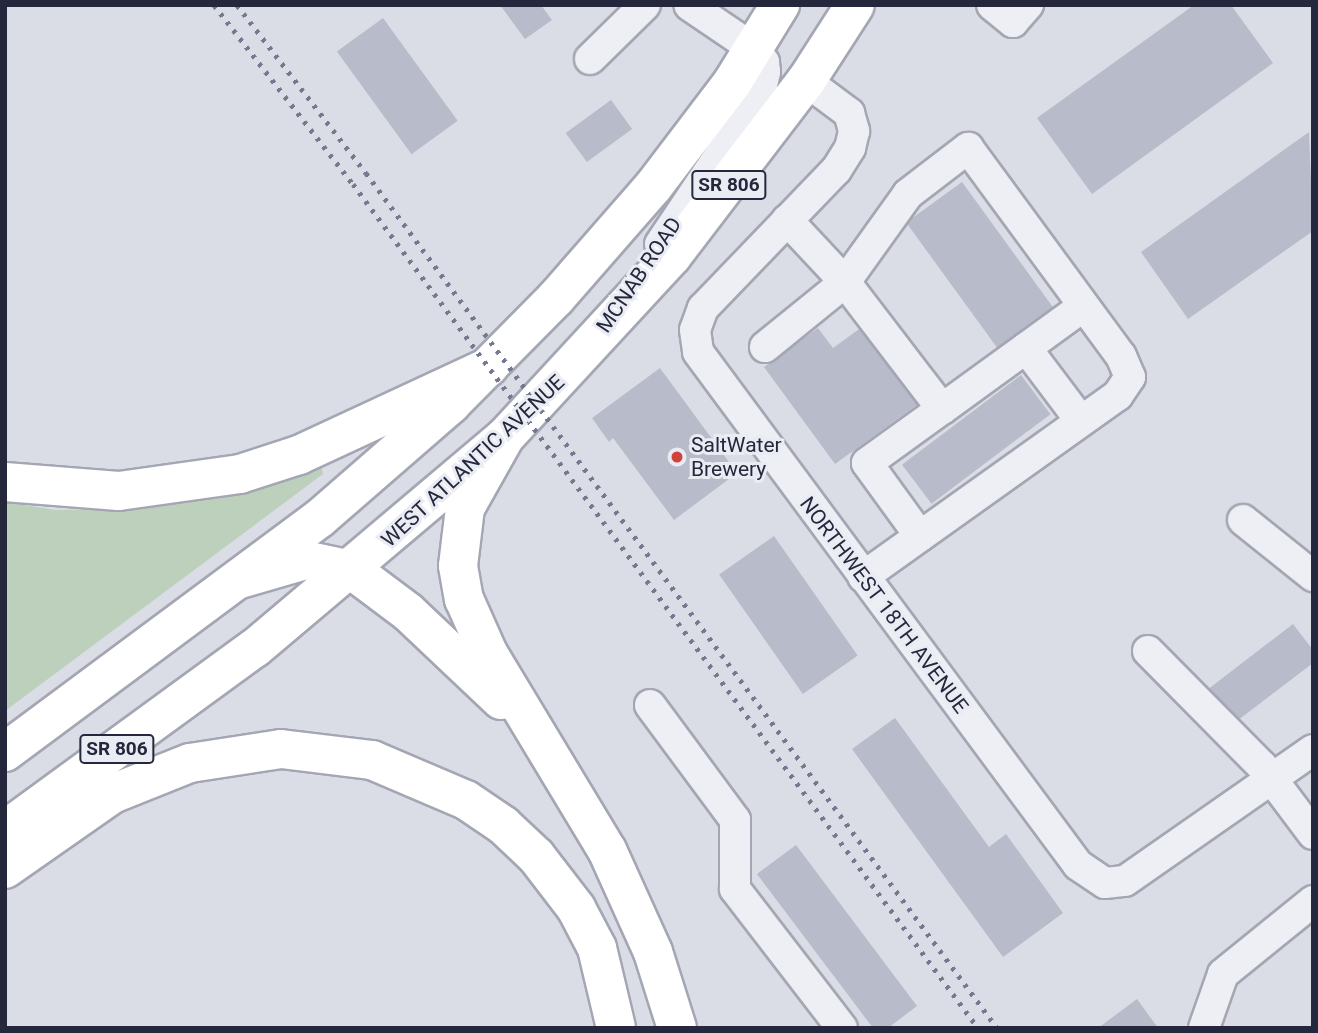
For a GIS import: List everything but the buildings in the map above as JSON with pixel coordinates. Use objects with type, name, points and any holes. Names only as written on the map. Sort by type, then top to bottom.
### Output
[{"type":"main road","name":"SR 806","points":[[5,752],[240,579],[384,466],[489,367],[645,196],[754,49],[780,5]]},
{"type":"main road","name":"WEST ATLANTIC AVENUE","points":[[5,830],[229,668],[352,570],[505,437],[588,352],[679,247],[806,81],[855,5]]},
{"type":"main road","points":[[5,482],[119,491],[240,474],[308,451],[489,367]]},
{"type":"main road","points":[[505,437],[470,494],[458,566],[470,619],[535,733],[607,850],[653,952],[677,1028]]},
{"type":"main road","points":[[240,579],[305,560],[352,570],[408,612],[535,733]]},
{"type":"main road","points":[[5,869],[112,794],[190,763],[281,750],[372,760],[466,800],[503,825],[536,856],[576,908],[597,948],[616,1028]]},
{"type":"street","points":[[590,60],[645,5]]},
{"type":"street","points":[[689,5],[754,49]]},
{"type":"street","points":[[992,5],[1013,22],[1028,5]]},
{"type":"street","name":"MCNAB ROAD","points":[[588,352],[760,95],[764,62],[754,49]]},
{"type":"street","name":"NORTHWEST 18TH AVENUE","points":[[806,81],[849,113],[853,139],[836,170],[703,308],[695,341],[715,378],[1078,864],[1094,879],[1114,883],[1136,876],[1313,750]]},
{"type":"street","points":[[765,347],[845,282],[908,194],[968,148],[1121,356],[1130,377],[1118,395],[863,577]]},
{"type":"street","points":[[787,220],[845,282],[942,409]]},
{"type":"street","points":[[920,536],[867,463],[1084,306]]},
{"type":"street","points":[[1026,348],[1081,421]]},
{"type":"street","points":[[1243,520],[1313,576]]},
{"type":"street","points":[[1148,651],[1273,779],[1313,834]]},
{"type":"street","points":[[650,705],[735,820],[735,889],[842,1028]]},
{"type":"street","points":[[1204,1028],[1223,974],[1313,901]]},
{"type":"green space","points":[[321,463],[323,474],[5,711],[5,502],[56,510],[141,508],[250,487]]},
{"type":"railway","points":[[214,5],[353,184],[978,1028]]},
{"type":"railway","points":[[237,5],[366,173],[997,1028]]},
{"type":"place","name":"SaltWater Brewery","points":[[677,457]]}]
